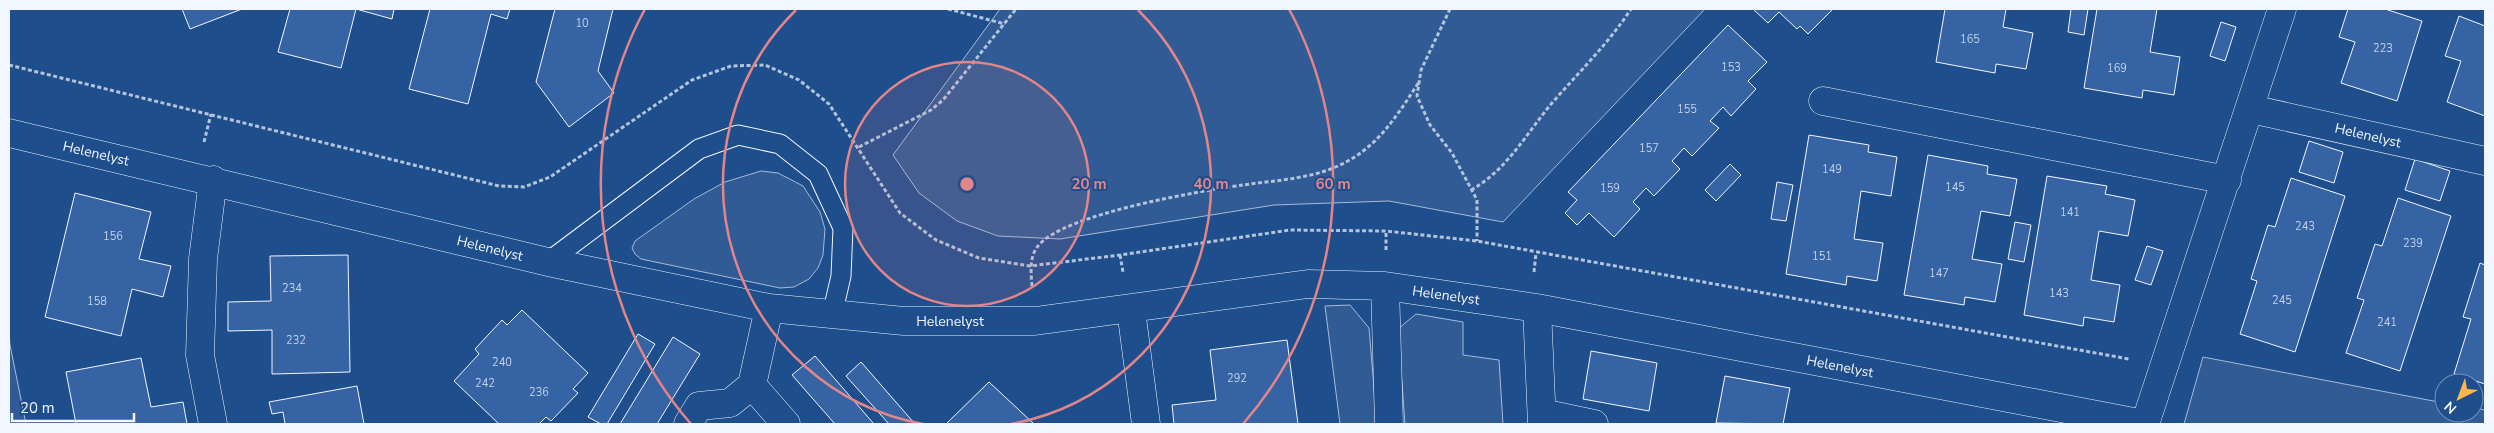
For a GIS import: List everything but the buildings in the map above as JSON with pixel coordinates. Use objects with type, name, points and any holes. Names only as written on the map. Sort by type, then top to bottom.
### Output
[{"type":"street","name":"Helenelyst","points":[[9,133],[213,180],[548,262],[768,308],[904,321],[1035,321],[1131,310],[1308,284],[1385,286],[1537,308],[2144,424],[2251,108],[2282,9]]},
{"type":"street","points":[[1823,101],[2227,180]]},
{"type":"street","name":"Helenelyst","points":[[2251,108],[2485,161]]},
{"type":"street","points":[[213,180],[202,259],[200,355],[213,424]]},
{"type":"street","points":[[1385,286],[1389,424]]},
{"type":"street","points":[[688,424],[699,406],[730,403],[752,385],[768,308]]},
{"type":"street","points":[[1537,308],[1542,419],[1594,424]]},
{"type":"street","points":[[1131,310],[1146,424]]},
{"type":"street","points":[[752,385],[786,424]]},
{"type":"lane","points":[[548,262],[699,150],[738,135],[780,144],[818,174],[843,228],[841,276],[832,315]]},
{"type":"path","points":[[948,9],[1005,24]]},
{"type":"path","points":[[859,147],[931,110],[943,100],[1016,9]]},
{"type":"path","points":[[1450,9],[1421,70],[1417,96],[1430,126],[1452,153],[1477,200],[1477,241]]},
{"type":"path","points":[[1472,190],[1498,171],[1514,154],[1534,125],[1616,33],[1631,9]]},
{"type":"path","points":[[9,65],[499,186],[524,187],[550,177],[692,80],[731,66],[765,65],[799,80],[829,104],[859,147],[900,213],[936,240],[979,258],[1030,266],[1290,230],[1386,230],[1477,241],[2165,365]]},
{"type":"path","points":[[1030,266],[1038,246],[1067,225],[1108,212],[1230,187],[1312,175],[1345,163],[1374,145],[1396,117],[1419,82]]},
{"type":"shaded area","points":[[1000,9],[1705,9],[1503,222],[1389,201],[1274,205],[1060,239],[998,236],[957,221],[919,193],[893,155]]},
{"type":"shaded area","points":[[761,171],[778,173],[803,186],[820,212],[825,229],[823,255],[818,268],[809,279],[794,287],[780,288],[641,259],[635,254],[632,248],[635,241],[694,199],[725,182]]},
{"type":"shaded area","points":[[1350,305],[1369,328],[1377,424],[1340,424],[1325,306]]},
{"type":"shaded area","points":[[1416,314],[1463,322],[1463,355],[1499,360],[1503,424],[1405,424],[1398,329]]},
{"type":"shaded area","points":[[9,333],[10,345],[26,424],[9,424]]},
{"type":"shaded area","points":[[2203,357],[2434,401],[2434,423],[2484,423],[2485,410],[2485,424],[2184,424]]}]
